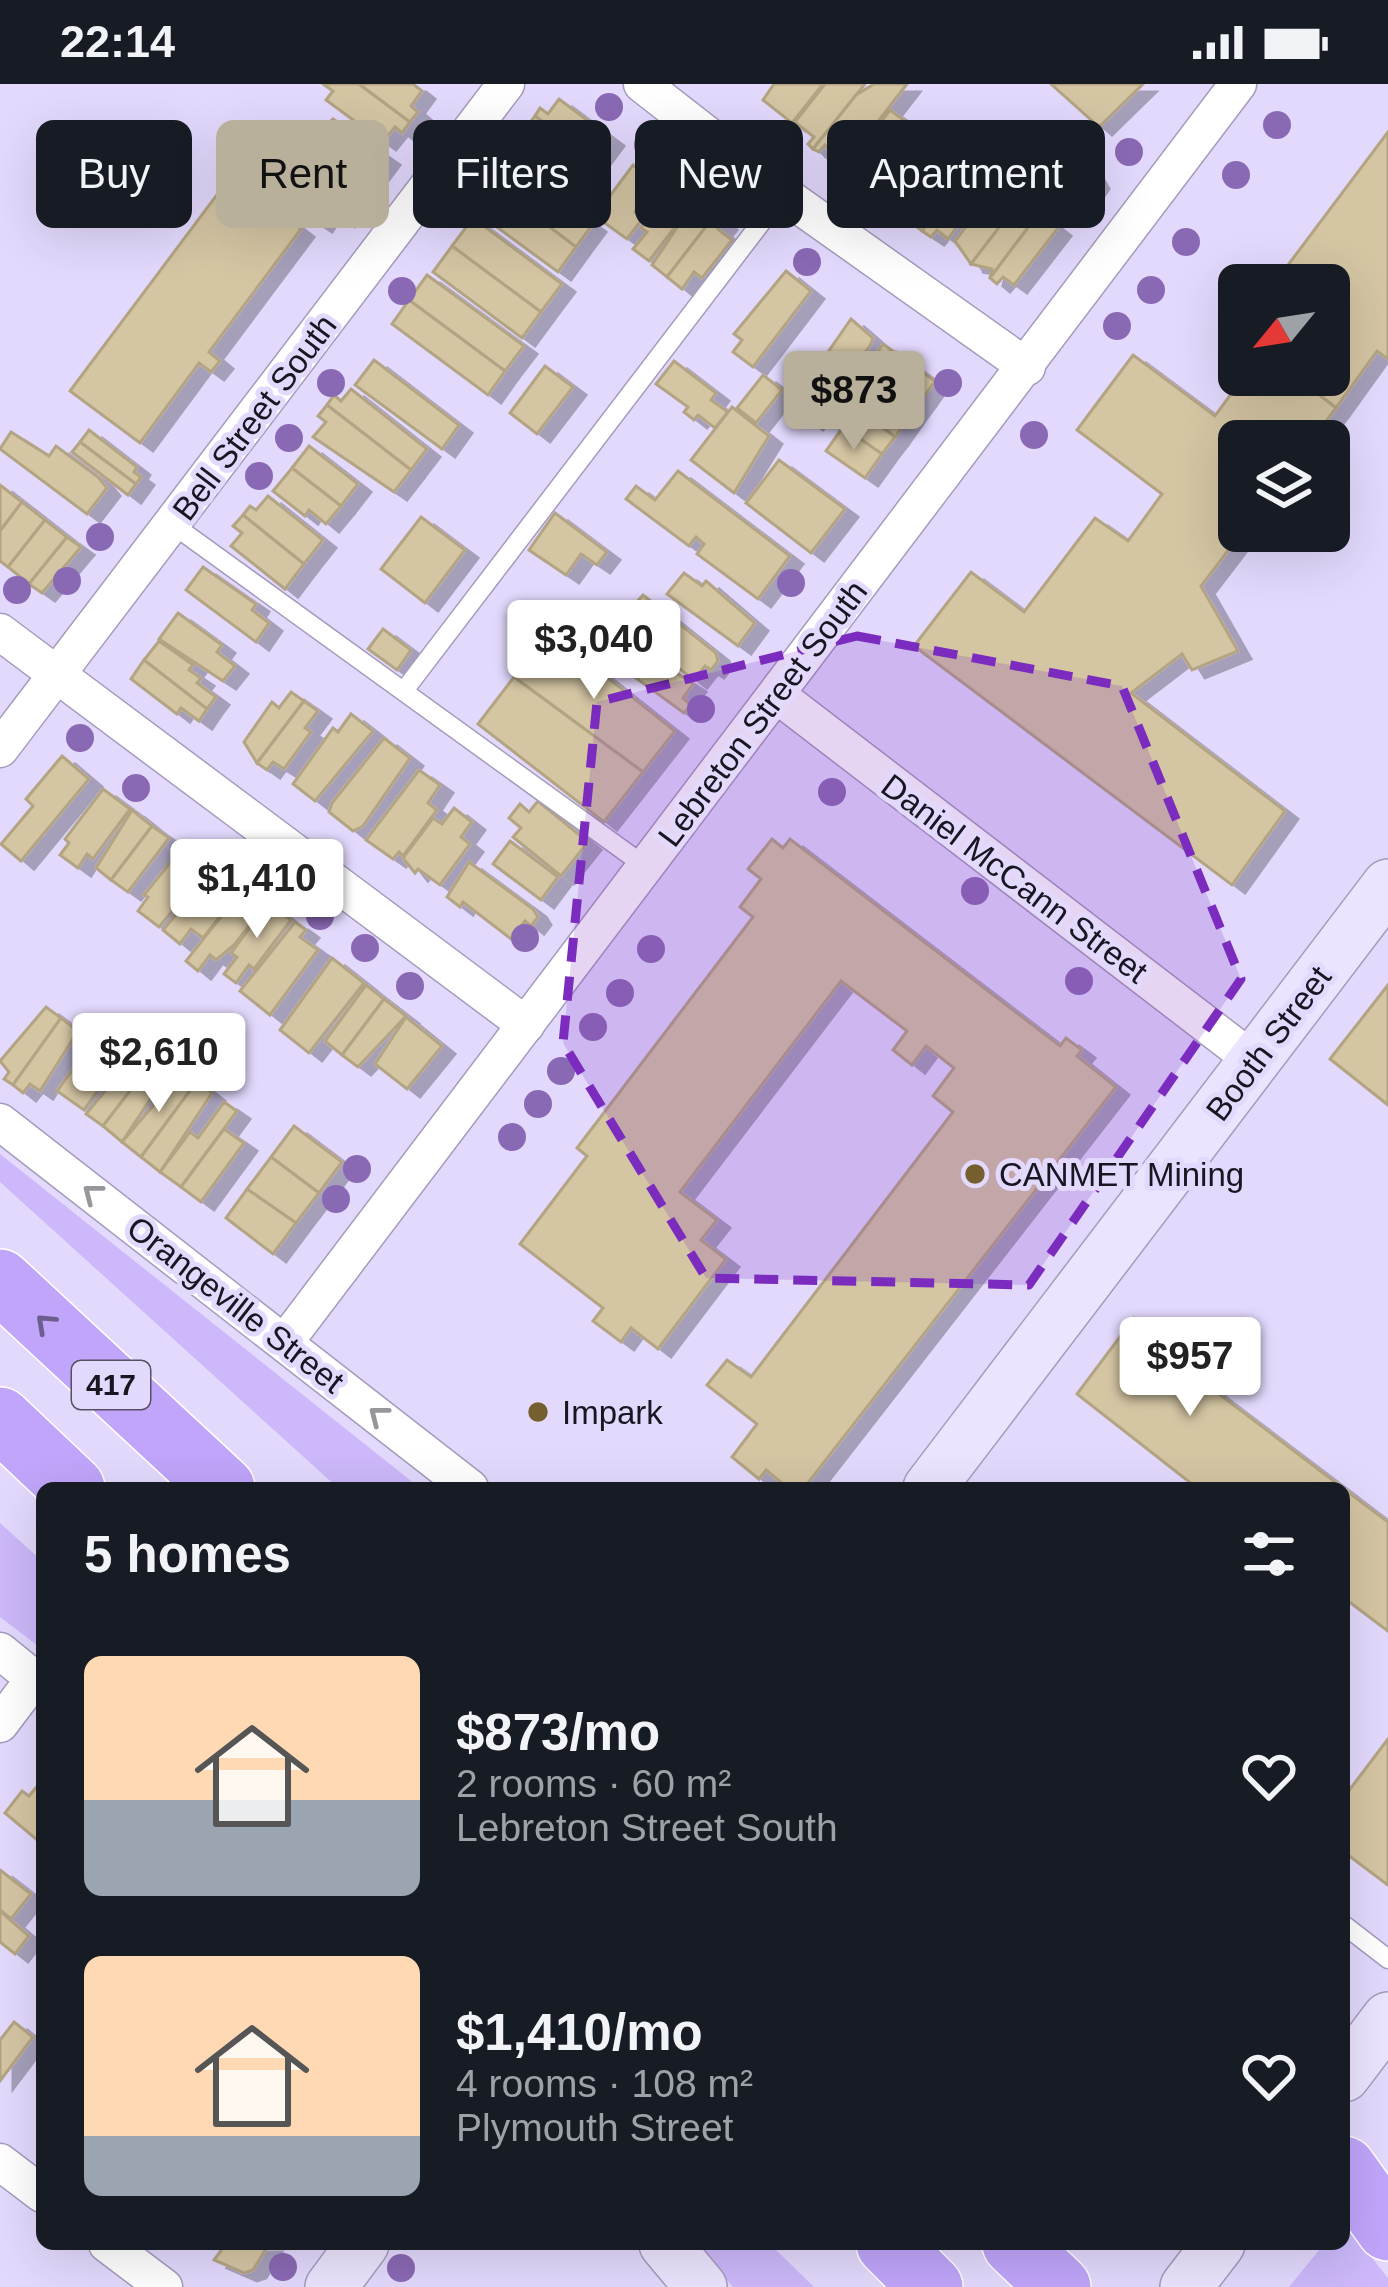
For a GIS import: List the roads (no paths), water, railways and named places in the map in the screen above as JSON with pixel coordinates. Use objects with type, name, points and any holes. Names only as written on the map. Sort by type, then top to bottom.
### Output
[{"type":"highway","name":"417","points":[[0,1281],[217,1482]]},
{"type":"highway","points":[[0,1419],[67,1482]]},
{"type":"highway","points":[[0,1471],[36,1498]]},
{"type":"highway","points":[[1350,2176],[1388,2229]]},
{"type":"highway","points":[[894,2250],[931,2287]]},
{"type":"highway","points":[[1020,2250],[1058,2287]]},
{"type":"main road","name":"Booth Street","points":[[934,1482],[1388,885]]},
{"type":"main road","points":[[1350,2068],[1388,2018]]},
{"type":"main road","points":[[332,2287],[359,2250]]},
{"type":"main road","points":[[669,2250],[701,2287]]},
{"type":"main road","points":[[1186,2287],[1214,2250]]},
{"type":"street","name":"Bell Street South","points":[[0,748],[506,84]]},
{"type":"street","points":[[642,84],[688,120]]},
{"type":"street","name":"Lebreton Street South","points":[[285,1342],[1238,84]]},
{"type":"street","points":[[803,208],[1027,367]]},
{"type":"street","points":[[0,632],[526,1025]]},
{"type":"street","name":"Daniel McCann Street","points":[[777,695],[1254,1060]]},
{"type":"street","name":"Orangeville Street","points":[[0,1122],[462,1482]]},
{"type":"street","points":[[0,1651],[36,1680]]},
{"type":"street","points":[[0,1724],[36,1684]]},
{"type":"street","points":[[0,2162],[36,2189]]},
{"type":"street","points":[[115,2250],[164,2287]]},
{"type":"lane","points":[[406,688],[757,228]]},
{"type":"lane","points":[[172,524],[406,688],[645,866]]},
{"type":"lane","points":[[1350,1930],[1388,1959]]},
{"type":"place","name":"CANMET Mining","points":[[975,1174]]},
{"type":"place","name":"Impark","points":[[538,1412]]}]
